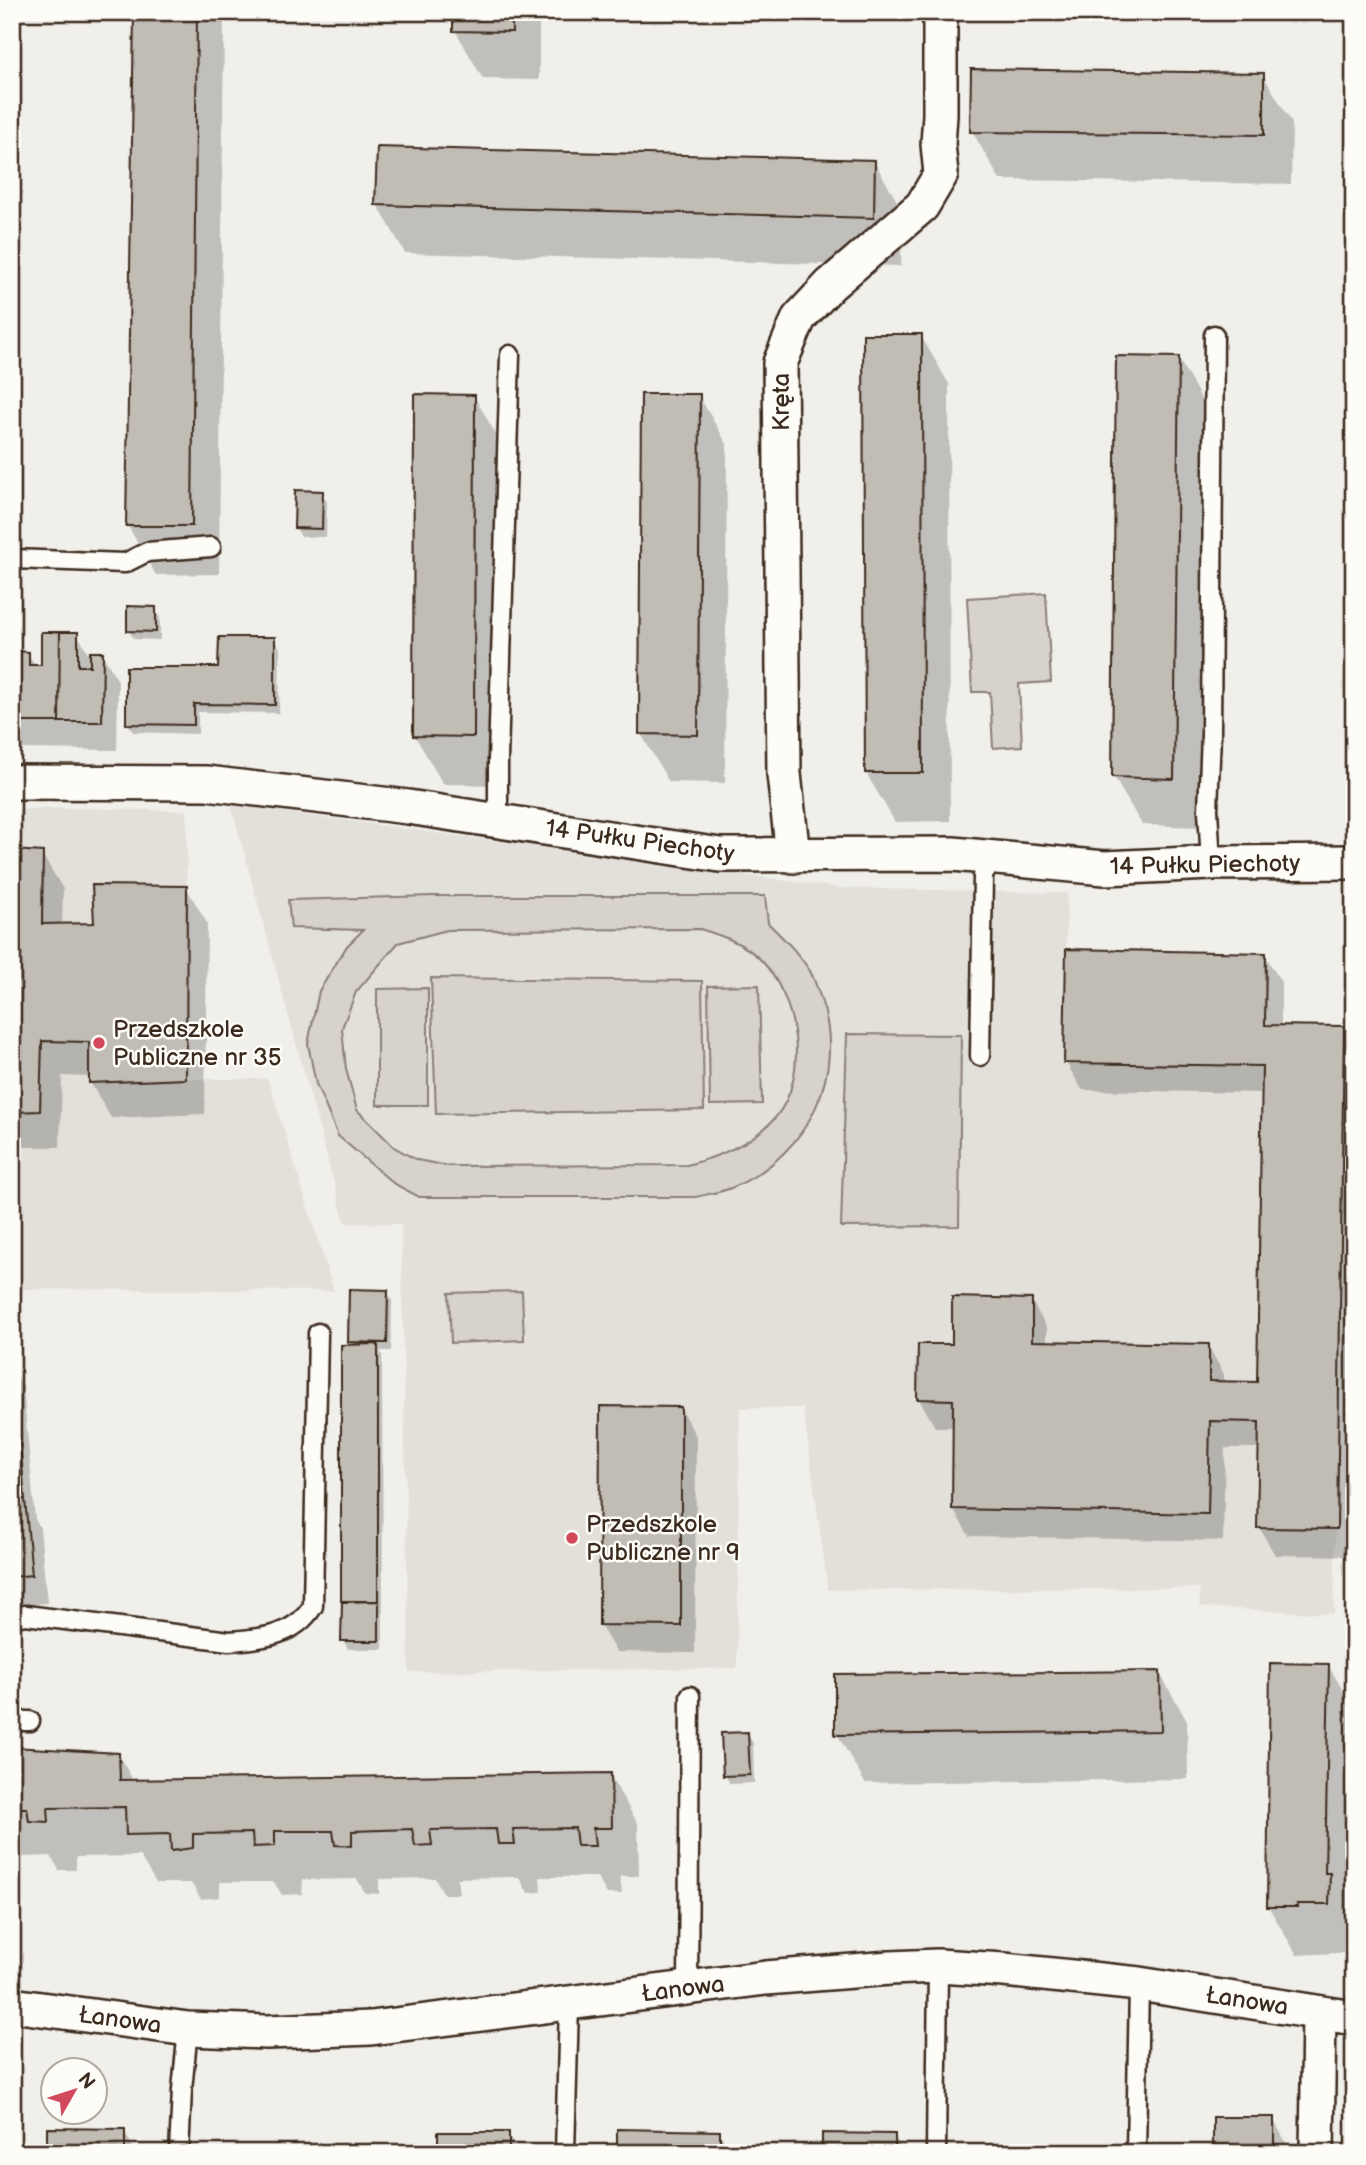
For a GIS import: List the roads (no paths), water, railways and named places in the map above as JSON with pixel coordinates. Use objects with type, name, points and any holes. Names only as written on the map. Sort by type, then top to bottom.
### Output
[{"type":"street","name":"Kręta","points":[[793,856],[785,774],[780,363],[799,318],[830,285],[922,206],[941,174],[937,144],[940,115],[940,12]]},
{"type":"street","name":"14 Pułku Piechoty","points":[[12,782],[207,783],[394,805],[720,856],[953,854],[1105,868],[1211,863],[1354,862]]},
{"type":"street","name":"Łanowa","points":[[12,2005],[188,2029],[267,2032],[372,2028],[793,1976],[938,1966],[1139,1984],[1354,2018]]},
{"type":"street","points":[[1317,2153],[1319,2013]]},
{"type":"lane","points":[[1211,863],[1208,810],[1212,720],[1213,335]]},
{"type":"lane","points":[[499,821],[498,760],[510,355]]},
{"type":"lane","points":[[12,559],[125,563],[147,552],[211,547]]},
{"type":"lane","points":[[980,1056],[983,876],[992,858]]},
{"type":"lane","points":[[12,1617],[26,1615],[229,1641],[262,1639],[288,1630],[307,1617],[313,1606],[318,1333]]},
{"type":"lane","points":[[688,1988],[690,1696]]},
{"type":"lane","points":[[936,2153],[938,1966]]},
{"type":"lane","points":[[1136,2153],[1139,1984]]},
{"type":"lane","points":[[565,2153],[569,2004]]},
{"type":"lane","points":[[179,2153],[181,2090],[188,2029]]},
{"type":"place","name":"Przedszkole Publiczne nr 35","points":[[99,1043]]},
{"type":"place","name":"Przedszkole Publiczne nr 9","points":[[572,1538]]}]
